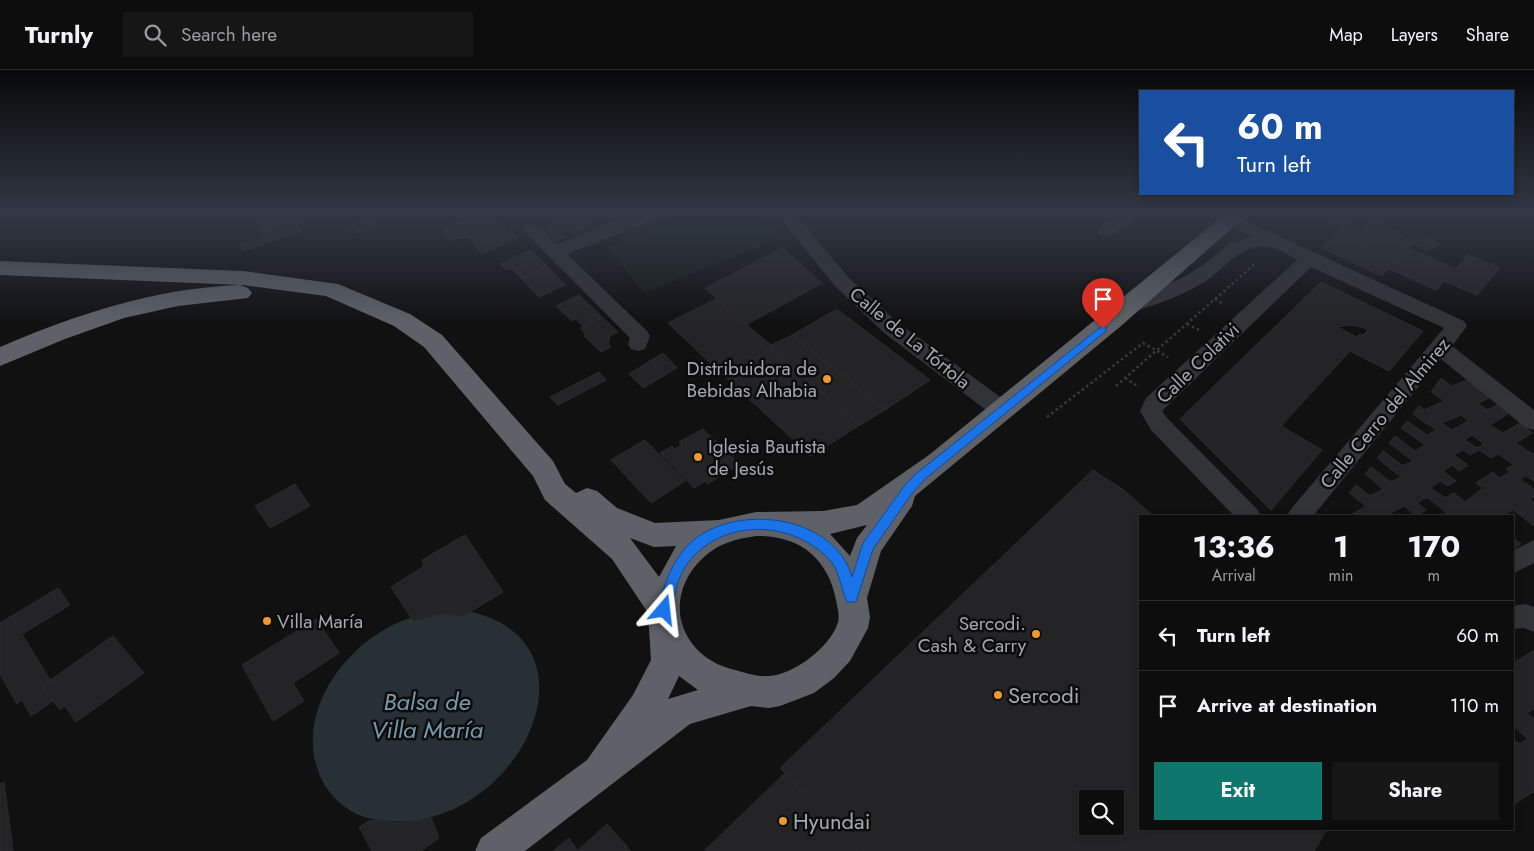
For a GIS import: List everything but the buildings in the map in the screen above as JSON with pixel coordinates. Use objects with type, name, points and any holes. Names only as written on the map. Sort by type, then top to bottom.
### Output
[{"type":"highway","points":[[543,469],[567,482],[607,516],[654,534],[718,532],[756,523],[842,521],[866,514],[921,476],[1131,306],[1196,250]]},
{"type":"highway","points":[[0,268],[243,278],[330,289],[402,320],[433,341],[543,469],[556,492],[623,550],[666,623],[680,653],[703,675],[725,684],[770,692],[801,684],[837,655],[854,624],[851,598],[844,572],[833,555],[815,539],[789,527],[756,523]]},
{"type":"highway","points":[[0,356],[44,337],[108,314],[165,301],[230,292],[291,293],[368,304]]},
{"type":"highway","points":[[851,598],[868,547],[889,515],[921,476]]},
{"type":"highway","points":[[600,770],[653,695],[667,664],[666,623],[673,578],[680,564],[694,548],[718,532]]},
{"type":"highway","points":[[494,851],[680,711],[751,690]]},
{"type":"street","points":[[557,250],[554,252],[640,336],[638,344]]},
{"type":"street","name":"Calle de La Tórtola","points":[[816,250],[842,282],[890,327],[1002,410]]},
{"type":"street","points":[[1131,306],[1199,276],[1229,250]]},
{"type":"street","name":"Calle Cerro del Almirez","points":[[1291,250],[1457,326],[1300,515]]},
{"type":"street","name":"Calle Colativi","points":[[1249,515],[1159,424],[1151,411],[1154,404],[1309,259]]},
{"type":"street","points":[[1440,347],[1534,422]]},
{"type":"street","points":[[1514,563],[1534,550]]},
{"type":"street","points":[[1514,618],[1526,616],[1534,620]]},
{"type":"path","points":[[1215,300],[1224,304]]},
{"type":"path","points":[[1047,417],[1143,343],[1172,360]]},
{"type":"shaded area","points":[[609,250],[749,250],[644,293]]},
{"type":"water","name":"Balsa de Villa María","points":[[461,610],[508,627],[533,658],[539,696],[528,736],[502,773],[466,803],[420,820],[368,818],[362,816],[339,802],[326,787],[316,765],[313,743],[315,721],[322,699],[333,679],[347,660],[382,631],[410,618]]},
{"type":"place","name":"Distribuidora de Bebidas Alhabia","points":[[827,379]]},
{"type":"place","name":"Iglesia Bautista de Jesús","points":[[698,457]]},
{"type":"place","name":"Villa María","points":[[267,621]]},
{"type":"place","name":"Sercodi. Cash & Carry","points":[[1036,634]]},
{"type":"place","name":"Sercodi","points":[[998,695]]},
{"type":"place","name":"Hyundai","points":[[783,821]]},
{"type":"route","points":[[664,610],[673,578],[680,564],[694,548],[718,532],[756,523],[789,527],[815,539],[833,555],[844,572],[851,598],[868,547],[889,515],[921,476],[1103,329]]}]
